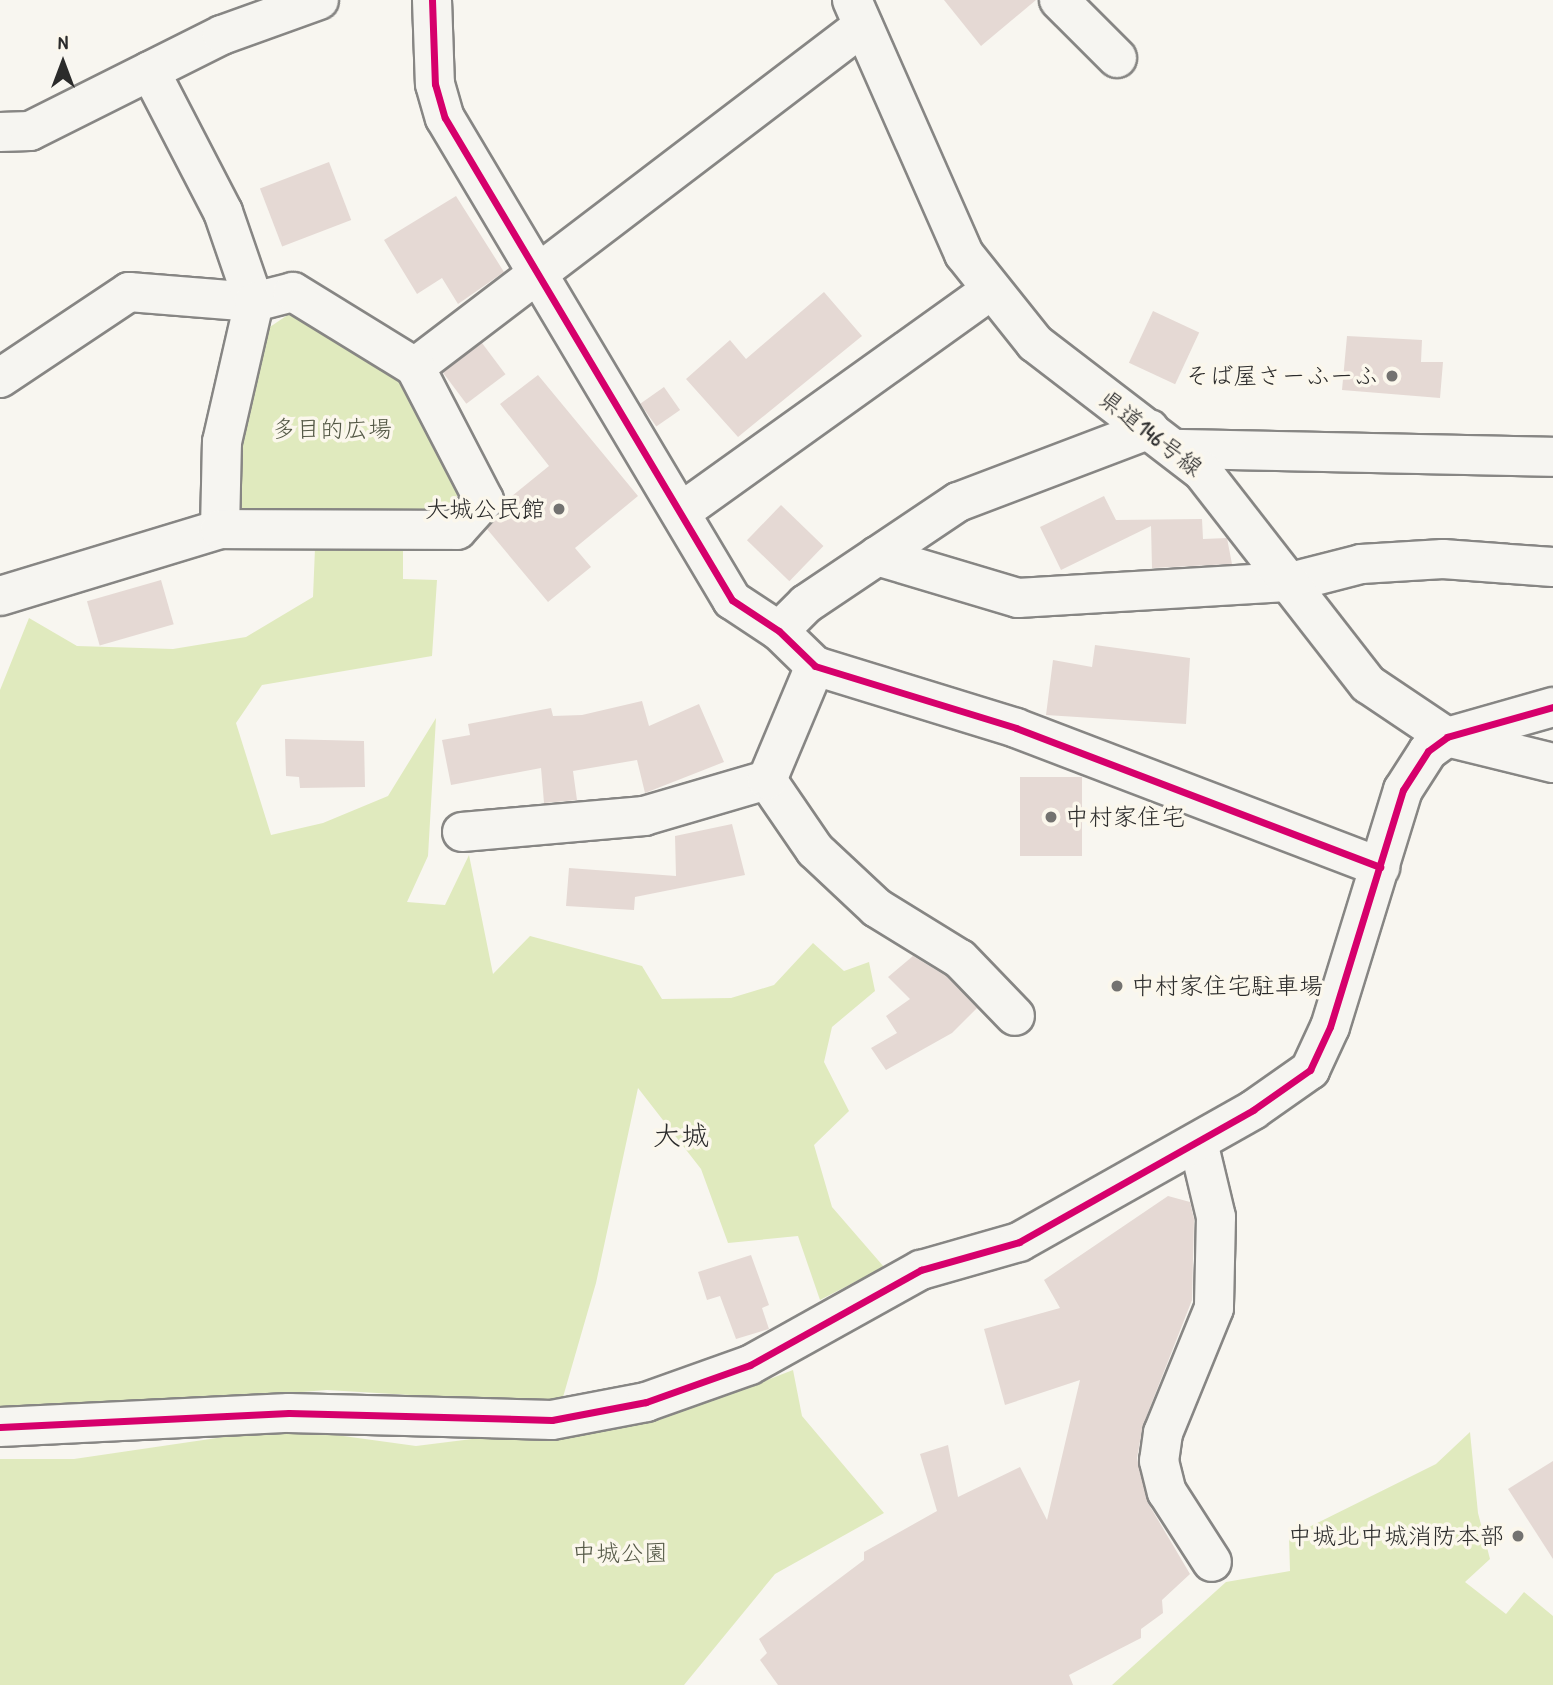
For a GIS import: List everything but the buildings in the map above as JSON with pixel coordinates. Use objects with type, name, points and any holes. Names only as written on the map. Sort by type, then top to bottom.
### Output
[{"type":"street","points":[[0,132],[30,131],[222,35],[319,0]]},
{"type":"street","points":[[432,0],[435,83],[445,118],[732,600],[779,631],[815,666],[1016,728],[1380,867]]},
{"type":"street","points":[[1059,0],[1117,58]]},
{"type":"street","points":[[415,367],[539,274],[858,13]]},
{"type":"street","name":"県道146号線","points":[[858,13],[964,254],[988,292],[1035,343],[1164,439],[1225,497],[1368,684],[1447,737],[1553,763]]},
{"type":"street","points":[[150,71],[223,212],[254,302],[222,442],[220,528]]},
{"type":"street","points":[[0,378],[129,292],[254,302],[293,292],[415,367],[484,500],[457,530],[220,528],[0,596]]},
{"type":"street","points":[[681,512],[988,292]]},
{"type":"street","points":[[779,631],[806,604],[958,502],[1164,439],[1553,457]]},
{"type":"street","points":[[877,556],[1018,598],[1291,582],[1361,564],[1443,559],[1553,567]]},
{"type":"street","points":[[767,779],[815,666]]},
{"type":"street","points":[[0,1427],[289,1413],[552,1420],[646,1402],[750,1364],[921,1270],[1019,1242],[1198,1142],[1310,1069],[1330,1027],[1403,790],[1428,751],[1447,737],[1553,707]]},
{"type":"street","points":[[462,832],[644,816],[767,779]]},
{"type":"street","points":[[767,779],[815,850],[877,908],[960,958],[1015,1016]]},
{"type":"street","points":[[1198,1142],[1216,1217],[1214,1308],[1163,1433],[1159,1461],[1167,1492],[1212,1563]]},
{"type":"green space","name":"多目的広場","points":[[292,312],[400,369],[459,483],[453,519],[234,516],[239,437],[264,331]]},
{"type":"green space","points":[[315,548],[403,548],[403,579],[437,580],[432,656],[262,685],[236,723],[271,835],[323,823],[388,796],[436,718],[428,856],[407,902],[445,905],[469,855],[493,974],[530,936],[642,966],[662,999],[731,998],[774,985],[813,943],[844,971],[869,962],[875,991],[832,1027],[824,1062],[849,1111],[814,1145],[832,1207],[884,1267],[820,1300],[798,1236],[728,1243],[701,1169],[638,1088],[596,1283],[561,1404],[327,1390],[0,1416],[0,690],[29,618],[77,646],[173,649],[246,637],[313,597]]},
{"type":"green space","name":"中城公園","points":[[793,1370],[802,1416],[884,1513],[775,1574],[684,1685],[0,1685],[0,1459],[74,1459],[285,1428],[416,1446],[593,1424],[729,1395]]},
{"type":"green space","points":[[1470,1432],[1478,1513],[1490,1559],[1465,1582],[1506,1614],[1524,1592],[1553,1616],[1553,1685],[1112,1685],[1226,1582],[1290,1571],[1289,1537],[1436,1464]]},
{"type":"cycle path","points":[[432,0],[435,84],[445,118],[732,600],[779,631],[815,666],[1016,728],[1380,867]]},
{"type":"cycle path","points":[[0,1427],[289,1413],[552,1420],[646,1402],[750,1365],[921,1270],[1019,1242],[1253,1110],[1310,1070],[1330,1027],[1403,790],[1428,751],[1447,737],[1553,707]]},
{"type":"place","name":"そば屋さーふーふ","points":[[1392,376]]},
{"type":"place","name":"大城公民館","points":[[559,509]]},
{"type":"place","name":"中村家住宅","points":[[1051,817]]},
{"type":"place","name":"中村家住宅駐車場","points":[[1117,986]]},
{"type":"place","name":"中城北中城消防本部","points":[[1518,1536]]},
{"type":"district","name":"大城","points":[[681,1135]]}]
